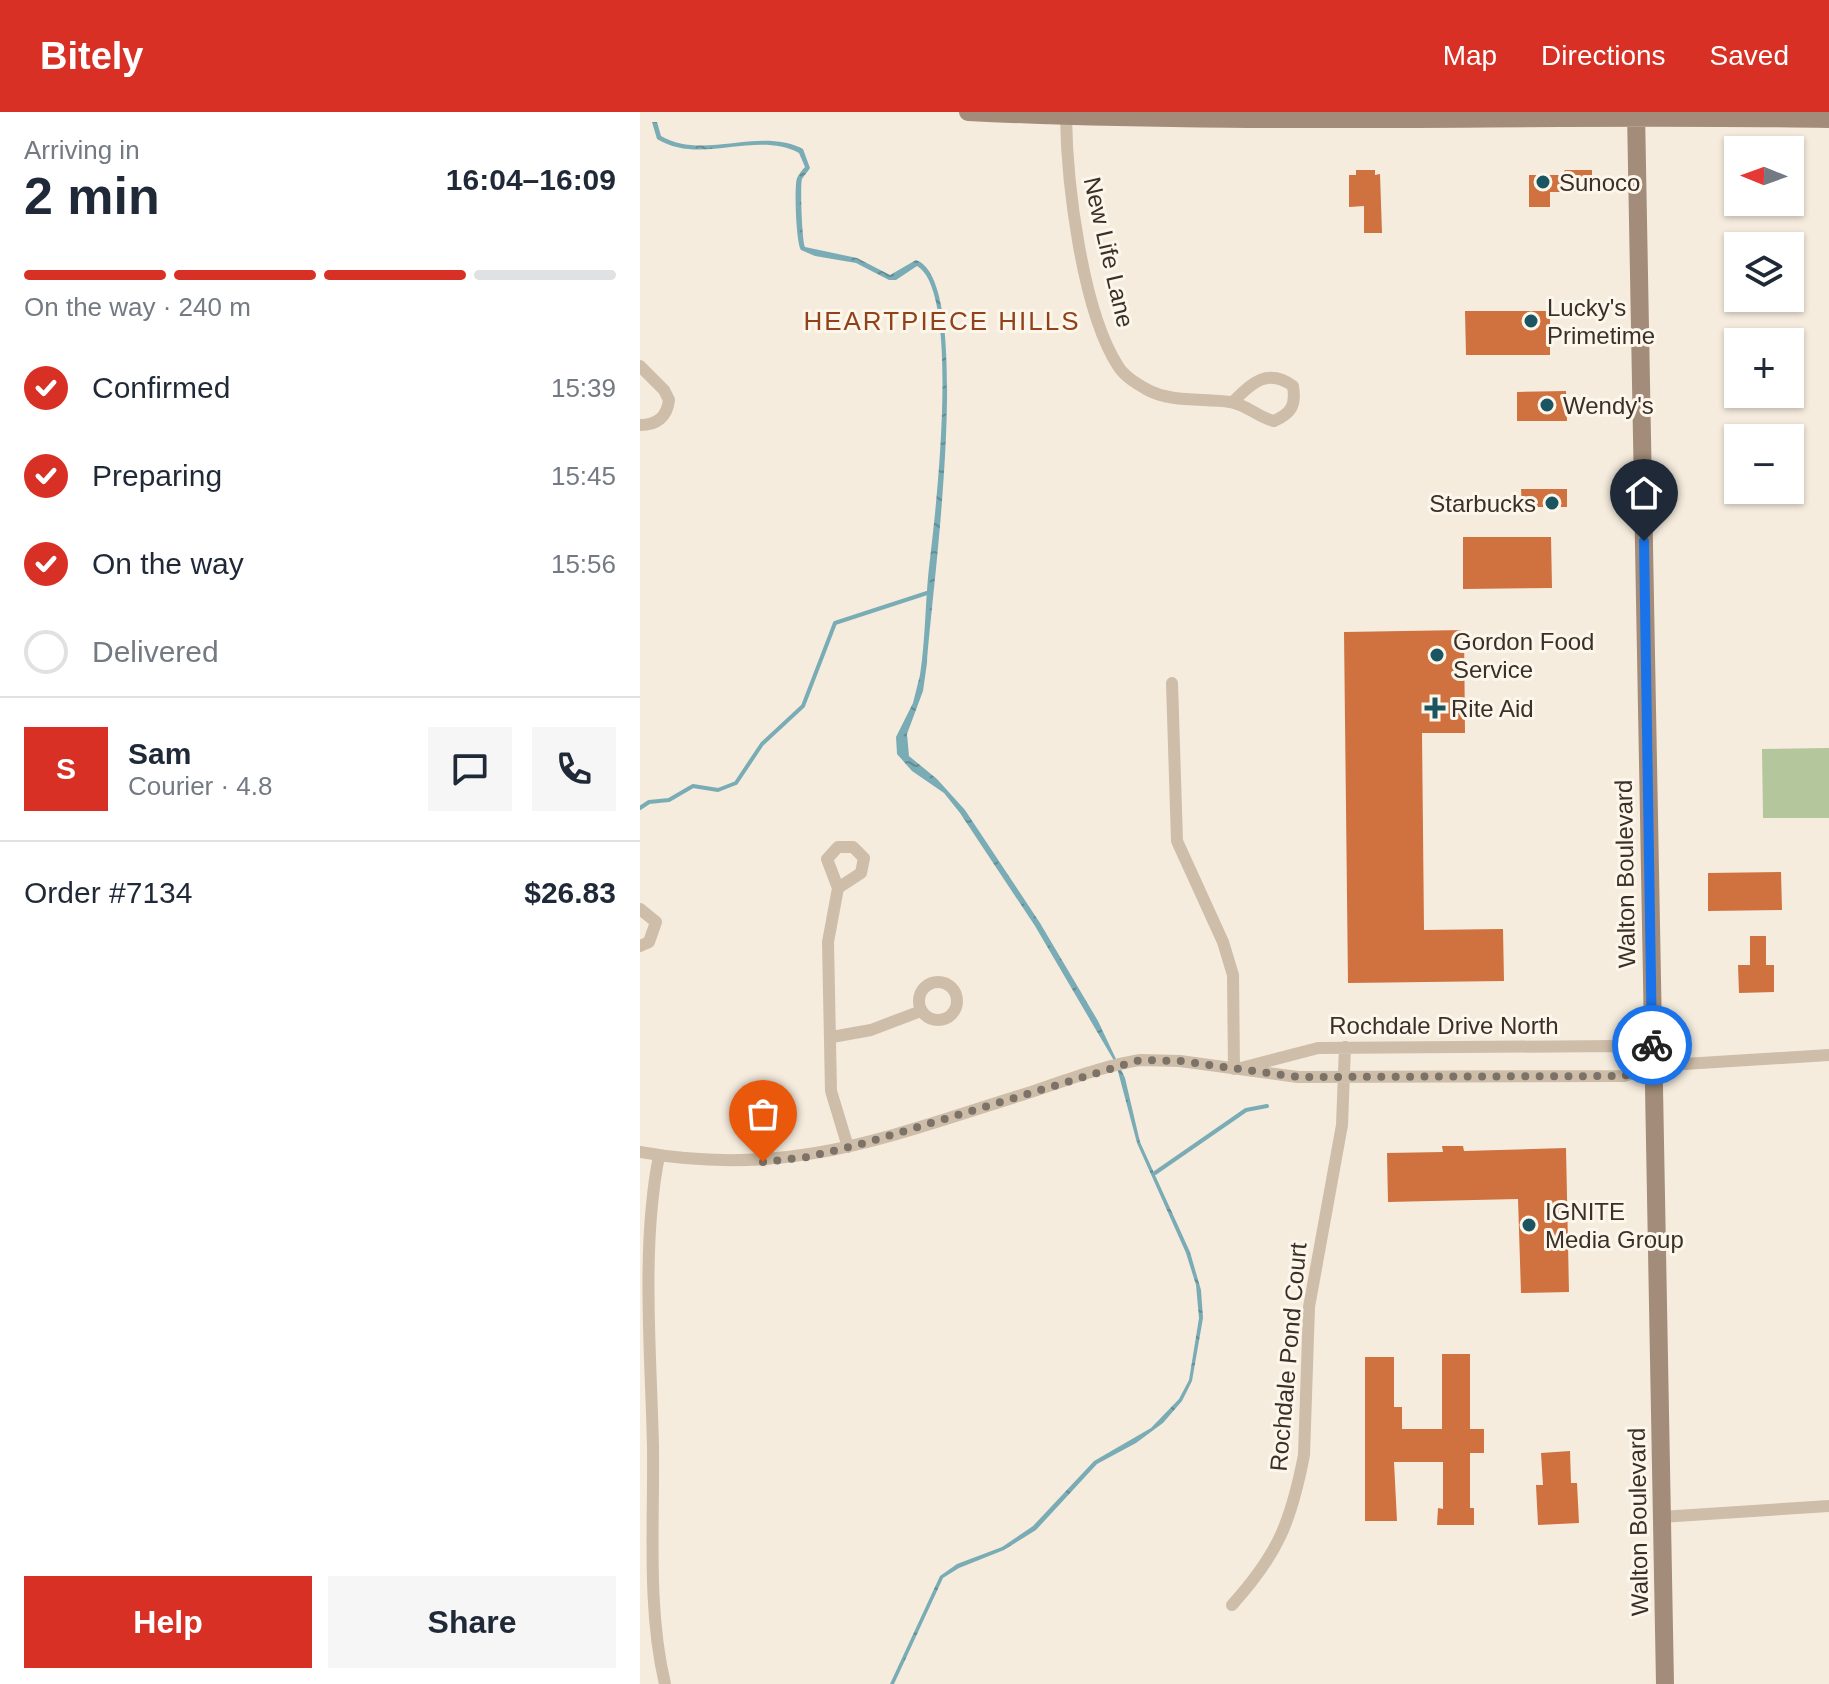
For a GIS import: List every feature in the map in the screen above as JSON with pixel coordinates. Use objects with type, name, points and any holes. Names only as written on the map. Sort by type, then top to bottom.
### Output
[{"type":"main road","points":[[968,112],[1454,121],[1636,114],[1829,119]]},
{"type":"main road","points":[[1454,121],[1473,112]]},
{"type":"main road","name":"Walton Boulevard","points":[[1636,114],[1665,1684]]},
{"type":"street","name":"New Life Lane","points":[[1066,114],[1071,196],[1087,277],[1105,340],[1119,368],[1150,392],[1233,402],[1274,421],[1289,414],[1296,401],[1293,386],[1281,377],[1265,376],[1252,382],[1233,402]]},
{"type":"street","points":[[640,366],[664,390],[669,400],[662,417],[655,423],[640,425]]},
{"type":"street","points":[[1172,683],[1177,841],[1223,942],[1233,975],[1234,1069]]},
{"type":"street","points":[[838,888],[828,942],[831,1091],[848,1147]]},
{"type":"street","points":[[640,909],[656,922],[649,942],[640,946]]},
{"type":"street","points":[[832,1037],[871,1030],[921,1011]]},
{"type":"street","name":"Rochdale Drive North","points":[[1234,1069],[1318,1048],[1345,1047],[1620,1046],[1652,1066]]},
{"type":"street","name":"Rochdale Pond Court","points":[[1232,1605],[1265,1567],[1275,1550],[1290,1515],[1300,1476],[1304,1455],[1309,1307],[1342,1125],[1345,1047]]},
{"type":"street","points":[[640,1152],[710,1162],[763,1162],[848,1147],[1125,1062],[1169,1060],[1298,1077],[1624,1076],[1652,1066],[1829,1055]]},
{"type":"street","points":[[659,1156],[651,1195],[651,1361],[656,1634],[665,1684]]},
{"type":"street","points":[[1661,1517],[1829,1506]]},
{"type":"green space","points":[[1829,748],[1829,818],[1763,818],[1762,749]]},
{"type":"water","points":[[652,122],[657,122],[661,136],[678,143],[713,145],[768,141],[803,149],[810,168],[801,183],[805,247],[857,258],[890,275],[916,260],[934,281],[944,323],[946,447],[927,663],[923,691],[907,734],[909,756],[937,779],[965,810],[1040,923],[1098,1021],[1125,1078],[1140,1142],[1190,1252],[1201,1290],[1203,1318],[1192,1381],[1182,1401],[1163,1423],[1136,1443],[1097,1464],[1036,1530],[1004,1550],[959,1568],[943,1578],[894,1684],[890,1684],[940,1576],[957,1564],[1002,1547],[1033,1526],[1094,1461],[1151,1428],[1179,1399],[1189,1380],[1199,1318],[1196,1285],[1186,1253],[1137,1143],[1116,1064],[1035,926],[960,813],[944,793],[912,771],[897,754],[896,737],[913,703],[920,675],[937,496],[942,357],[938,315],[930,284],[917,266],[896,280],[889,280],[856,263],[815,256],[801,250],[796,192],[797,178],[805,167],[799,153],[764,145],[710,149],[674,146],[657,139]]},
{"type":"building","points":[[1356,170],[1375,170],[1375,175],[1380,174],[1382,233],[1364,233],[1364,206],[1349,207],[1349,175],[1356,175]]},
{"type":"building","points":[[1565,170],[1592,170],[1592,192],[1550,192],[1550,207],[1529,207],[1529,175],[1561,175]]},
{"type":"building","points":[[1465,311],[1550,311],[1550,355],[1466,355]]},
{"type":"building","points":[[1566,391],[1567,421],[1517,421],[1517,392]]},
{"type":"building","points":[[1521,489],[1567,489],[1567,507],[1522,507]]},
{"type":"building","points":[[1463,537],[1551,537],[1552,588],[1463,589]]},
{"type":"building","points":[[1464,630],[1465,733],[1422,733],[1424,930],[1503,929],[1504,981],[1348,983],[1344,632]]},
{"type":"building","points":[[1781,872],[1782,910],[1708,911],[1708,873]]},
{"type":"building","points":[[1750,936],[1766,936],[1766,965],[1774,965],[1774,992],[1739,993],[1738,965],[1750,965]]},
{"type":"building","points":[[1442,1146],[1463,1146],[1464,1151],[1566,1148],[1569,1292],[1521,1293],[1518,1199],[1388,1202],[1387,1153],[1443,1152]]},
{"type":"building","points":[[1442,1354],[1470,1354],[1470,1429],[1484,1429],[1484,1453],[1470,1453],[1470,1508],[1474,1508],[1474,1525],[1437,1525],[1438,1508],[1443,1509],[1443,1462],[1394,1462],[1397,1521],[1365,1521],[1365,1357],[1394,1357],[1394,1407],[1402,1407],[1402,1429],[1442,1429]]},
{"type":"building","points":[[1570,1451],[1571,1483],[1577,1483],[1579,1523],[1538,1525],[1536,1485],[1543,1485],[1541,1453]]},
{"type":"waterway","points":[[640,808],[649,802],[669,800],[693,786],[718,790],[736,783],[762,744],[803,706],[835,623],[927,593]]},
{"type":"waterway","points":[[1155,1173],[1246,1110],[1267,1106]]},
{"type":"way so far","points":[[763,1162],[808,1157],[865,1143],[1125,1062],[1140,1060],[1180,1061],[1298,1077],[1624,1076],[1652,1066],[1652,1045]]},
{"type":"place","name":"Sunoco","points":[[1543,182]]},
{"type":"place","name":"Lucky's Primetime","points":[[1531,321]]},
{"type":"place","name":"Wendy's","points":[[1547,405]]},
{"type":"place","name":"Starbucks","points":[[1552,503]]},
{"type":"place","name":"Gordon Food Service","points":[[1437,655]]},
{"type":"place","name":"Rite Aid","points":[[1435,708]]},
{"type":"place","name":"IGNITE Media Group","points":[[1529,1225]]},
{"type":"district","name":"HEARTPIECE HILLS","points":[[942,321]]},
{"type":"route","points":[[1644,541],[1652,1045]]}]
